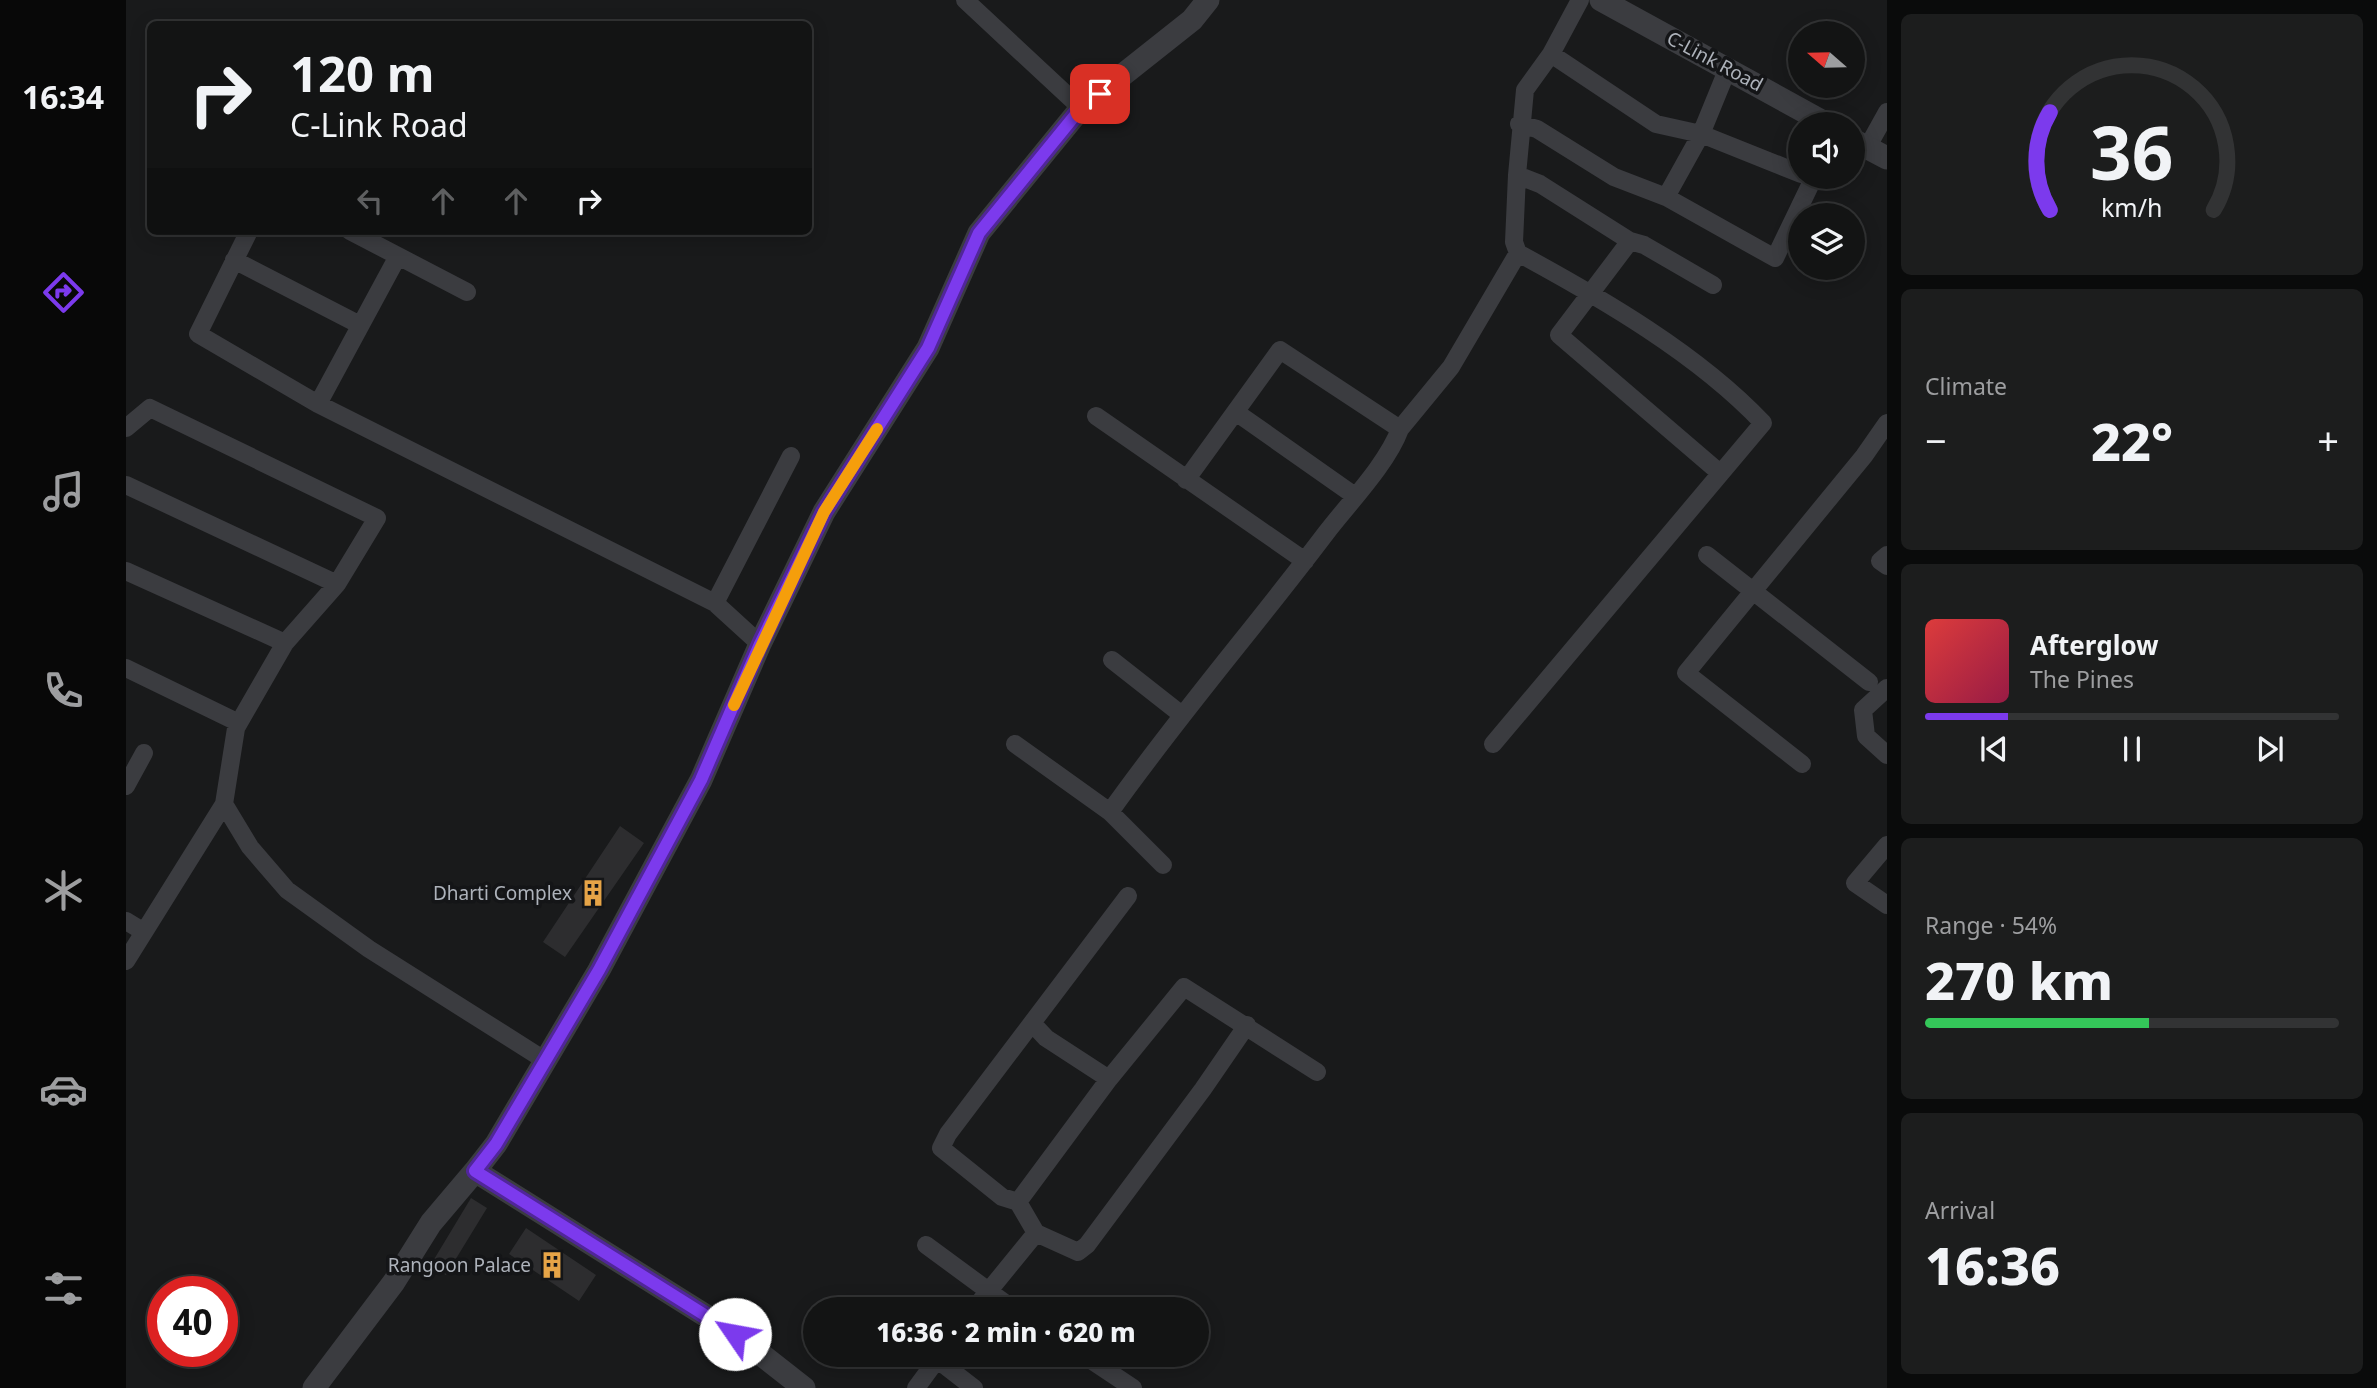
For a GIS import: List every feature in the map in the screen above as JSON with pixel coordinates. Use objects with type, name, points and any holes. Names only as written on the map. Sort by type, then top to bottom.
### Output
[{"type":"street","points":[[965,0],[1081,108]]},
{"type":"street","points":[[314,1388],[394,1282],[432,1223],[496,1144],[599,970],[701,780],[760,644],[824,512],[928,348],[979,233],[1081,108],[1192,20],[1208,0]]},
{"type":"street","points":[[1493,744],[1763,423],[1734,392],[1592,293],[1518,253],[1514,242],[1524,90],[1550,54],[1580,0]]},
{"type":"street","name":"C-Link Road","points":[[1601,0],[1806,112]]},
{"type":"street","points":[[1550,54],[1656,124],[1701,134],[1788,169]]},
{"type":"street","points":[[1666,197],[1701,134],[1728,68]]},
{"type":"street","points":[[1869,149],[1887,111]]},
{"type":"street","points":[[1520,124],[1537,129],[1614,177],[1666,197],[1775,258],[1803,189]]},
{"type":"street","points":[[1517,175],[1540,184],[1630,241],[1644,245],[1713,285]]},
{"type":"street","points":[[246,235],[198,334],[318,404],[715,603],[760,644]]},
{"type":"street","points":[[358,235],[467,292]]},
{"type":"street","points":[[1630,241],[1559,334],[1720,473]]},
{"type":"street","points":[[1110,812],[1182,715],[1355,496],[1396,440],[1400,429],[1451,367],[1518,253]]},
{"type":"street","points":[[318,404],[398,256]]},
{"type":"street","points":[[234,260],[360,325]]},
{"type":"street","points":[[1186,480],[1280,350],[1400,429]]},
{"type":"street","points":[[126,428],[150,408],[377,518],[337,584],[285,643],[236,727]]},
{"type":"street","points":[[1237,413],[1355,496]]},
{"type":"street","points":[[1096,416],[1305,561]]},
{"type":"street","points":[[1801,764],[1686,673],[1864,456],[1887,423]]},
{"type":"street","points":[[715,603],[791,456]]},
{"type":"street","points":[[126,485],[337,584]]},
{"type":"street","points":[[1707,555],[1869,682]]},
{"type":"street","points":[[1887,555],[1880,561],[1887,566]]},
{"type":"street","points":[[126,571],[285,643]]},
{"type":"street","points":[[1112,660],[1182,715]]},
{"type":"street","points":[[126,668],[237,722],[224,804],[126,961]]},
{"type":"street","points":[[1887,688],[1863,710],[1866,736],[1887,755]]},
{"type":"street","points":[[1015,744],[1110,812],[1163,865]]},
{"type":"street","points":[[126,786],[144,753]]},
{"type":"street","points":[[224,804],[250,847],[287,890],[369,949],[546,1061]]},
{"type":"street","points":[[1887,845],[1856,883],[1887,905]]},
{"type":"street","points":[[1128,897],[948,1134],[941,1148],[1002,1196],[1018,1202],[1035,1233],[1078,1252],[1087,1245],[1247,1025]]},
{"type":"street","points":[[126,921],[144,932]]},
{"type":"street","points":[[1018,1202],[1109,1079],[1184,987],[1317,1072]]},
{"type":"street","points":[[1032,1023],[1046,1038],[1109,1079]]},
{"type":"street","points":[[475,1171],[735,1334],[804,1388]]},
{"type":"street","points":[[983,1297],[1035,1233]]},
{"type":"street","points":[[926,1245],[995,1297]]},
{"type":"street","points":[[916,1388],[929,1367]]},
{"type":"street","points":[[949,1367],[974,1388]]},
{"type":"street","points":[[1102,1367],[1133,1388]]},
{"type":"building","name":"Dharti Complex","points":[[620,826],[644,843],[565,957],[543,942]]},
{"type":"building","name":"Rangoon Palace","points":[[471,1198],[487,1208],[446,1275],[430,1266]]},
{"type":"building","name":"Rangoon Palace","points":[[526,1228],[596,1275],[579,1301],[509,1254]]},
{"type":"slow traffic","points":[[734,705],[760,644],[824,512],[877,429]]},
{"type":"place","name":"Dharti Complex","points":[[593,893]]},
{"type":"place","name":"Rangoon Palace","points":[[552,1265]]},
{"type":"route","points":[[735,1334],[475,1171],[496,1144],[599,970],[701,780],[760,644],[824,512],[928,348],[979,233],[1081,108],[1100,94]]}]
